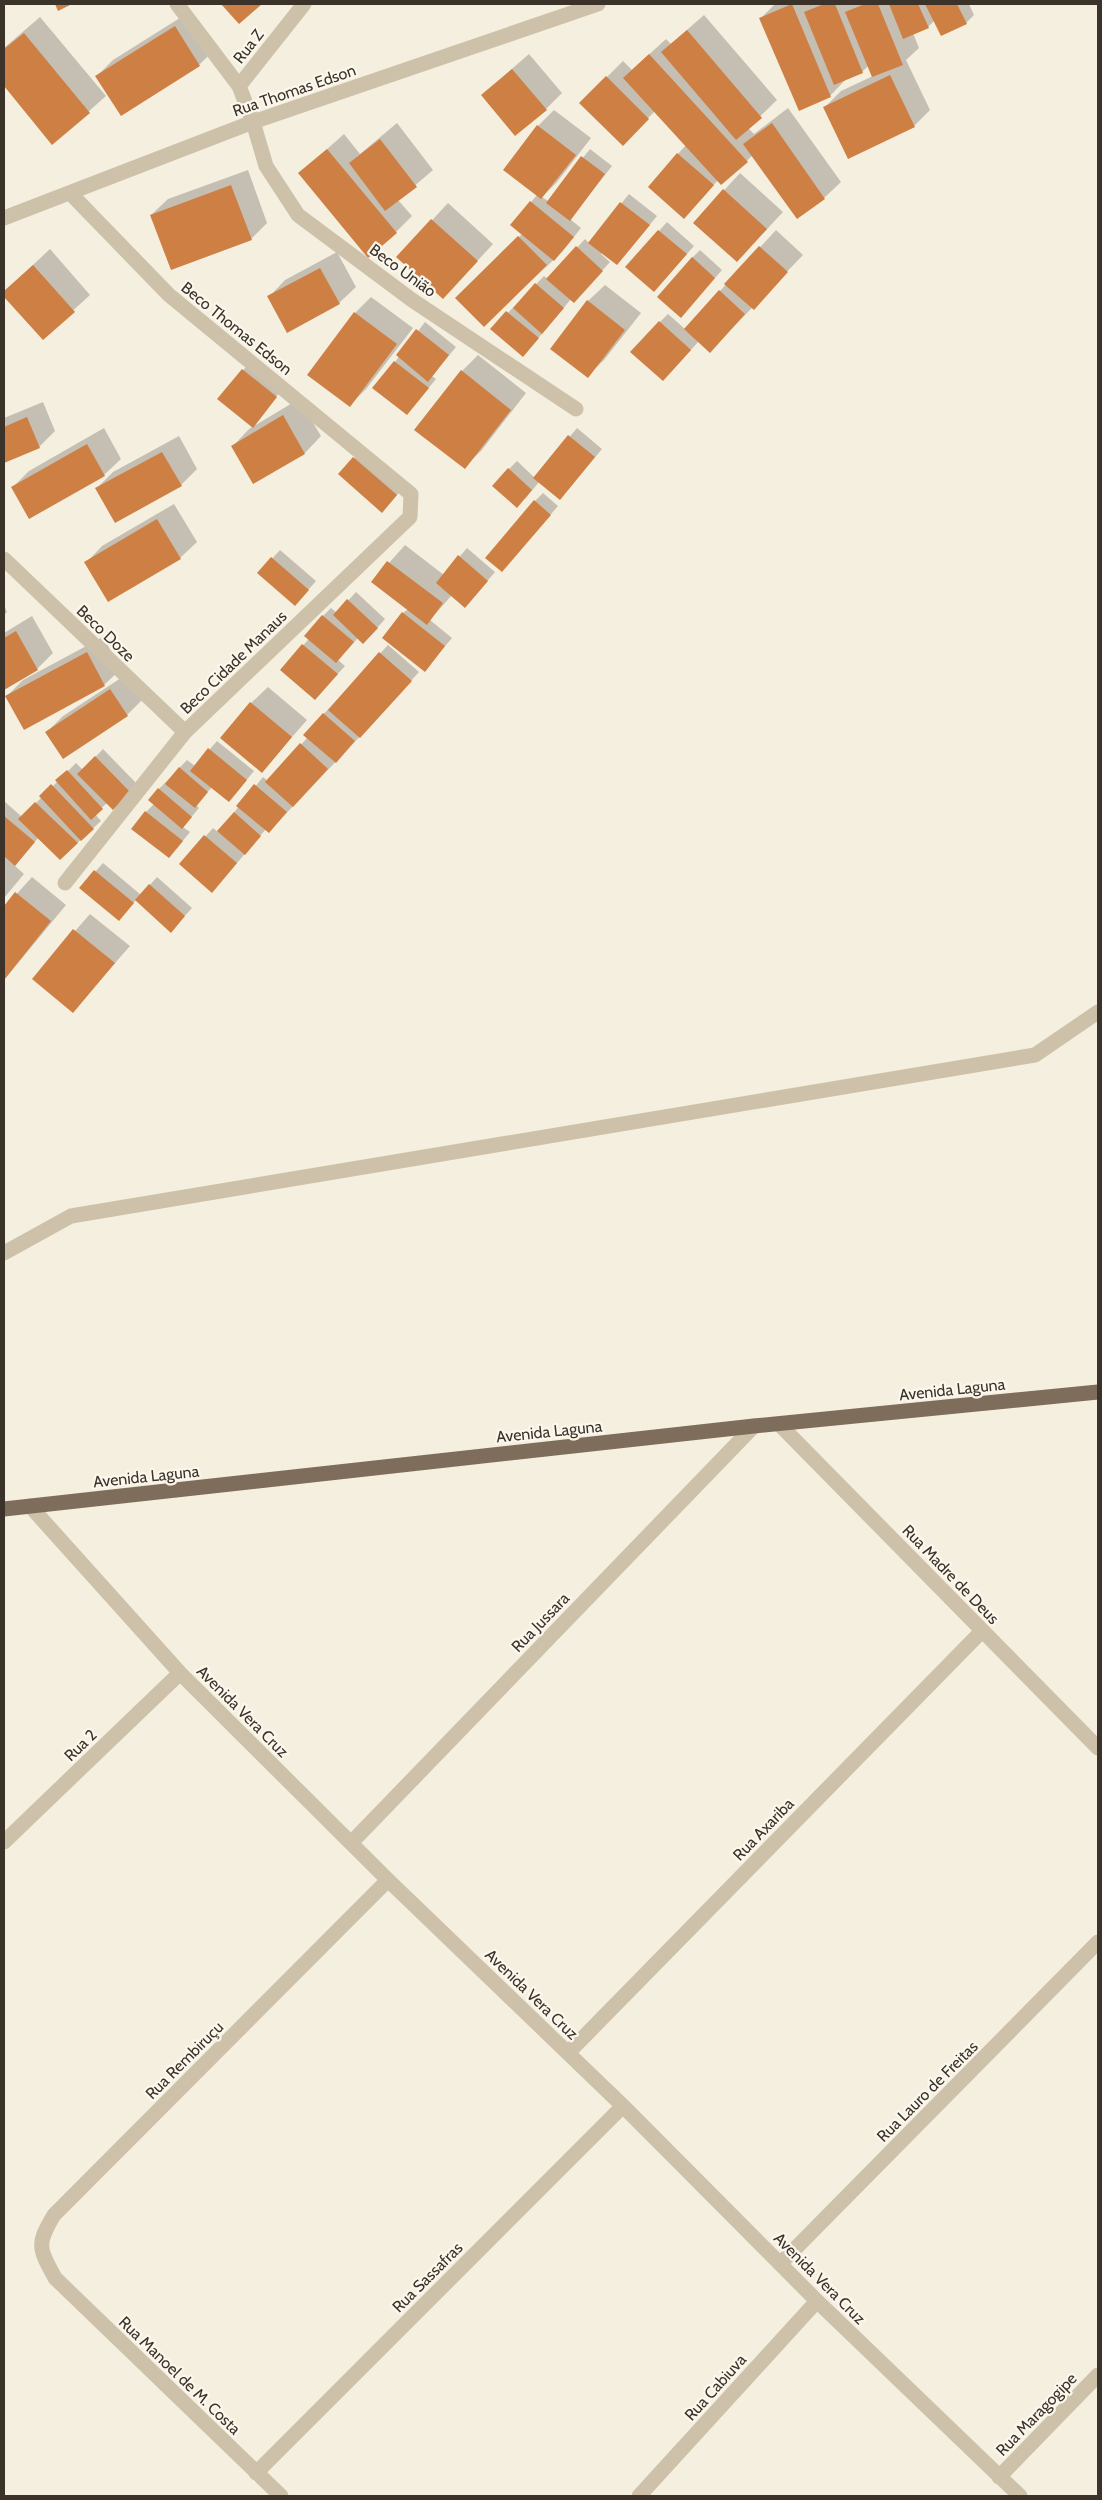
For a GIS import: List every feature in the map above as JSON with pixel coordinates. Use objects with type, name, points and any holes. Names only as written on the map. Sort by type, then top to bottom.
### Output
[{"type":"main road","name":"Avenida Laguna","points":[[4,1509],[754,1426],[1098,1392]]},
{"type":"street","name":"Beco União","points":[[177,4],[239,86],[253,122],[266,166],[298,215],[412,300],[576,409]]},
{"type":"street","name":"Rua Z","points":[[239,86],[304,4]]},
{"type":"street","name":"Rua Thomas Edson","points":[[4,218],[71,194],[253,122],[598,4]]},
{"type":"street","name":"Beco Thomas Edson","points":[[71,194],[169,295],[393,477]]},
{"type":"street","name":"Beco Cidade Manaus","points":[[65,883],[185,732],[410,517],[411,494],[393,477]]},
{"type":"street","name":"Beco Doze","points":[[4,559],[185,732]]},
{"type":"street","points":[[4,1253],[71,1216],[1036,1055],[1098,1012]]},
{"type":"street","name":"Rua Madre de Deus","points":[[779,1424],[1098,1748]]},
{"type":"street","name":"Rua Jussara","points":[[351,1843],[754,1426]]},
{"type":"street","name":"Avenida Vera Cruz","points":[[30,1506],[180,1672],[388,1880],[623,2106],[817,2301],[1020,2496]]},
{"type":"street","name":"Rua Axariba","points":[[568,2052],[982,1631]]},
{"type":"street","name":"Rua 2","points":[[4,1842],[180,1672]]},
{"type":"street","name":"Rua Rembiruçu","points":[[56,2278],[42,2253],[42,2235],[54,2215],[388,1880]]},
{"type":"street","name":"Rua Lauro de Freitas","points":[[780,2264],[1098,1942]]},
{"type":"street","name":"Rua Sassafras","points":[[256,2472],[623,2106]]},
{"type":"street","name":"Rua Manoel de M. Costa","points":[[56,2278],[281,2496]]},
{"type":"street","name":"Rua Cabiuva","points":[[639,2496],[817,2301]]},
{"type":"street","name":"Rua Maragogipe","points":[[999,2477],[1098,2375]]},
{"type":"building","points":[[55,4],[72,4],[58,11]]},
{"type":"building","points":[[221,4],[262,4],[239,24]]},
{"type":"building","points":[[792,4],[831,97],[799,111],[759,18]]},
{"type":"building","points":[[824,4],[835,4],[863,73],[834,85],[804,12]]},
{"type":"building","points":[[865,4],[878,4],[903,65],[872,77],[845,12]]},
{"type":"building","points":[[889,4],[918,4],[929,28],[903,39]]},
{"type":"building","points":[[925,4],[957,4],[967,24],[941,36]]},
{"type":"building","points":[[175,26],[200,66],[121,116],[95,76]]},
{"type":"building","points":[[687,30],[762,118],[736,140],[661,52]]},
{"type":"building","points":[[24,33],[90,113],[52,145],[4,86],[4,49]]},
{"type":"building","points":[[649,54],[748,162],[721,185],[623,78]]},
{"type":"building","points":[[512,69],[547,110],[515,136],[481,95]]},
{"type":"building","points":[[890,75],[915,127],[848,159],[823,107]]},
{"type":"building","points":[[606,76],[649,119],[623,146],[579,103]]},
{"type":"building","points":[[772,123],[825,199],[797,219],[743,144]]},
{"type":"building","points":[[537,125],[576,155],[541,199],[503,170]]},
{"type":"building","points":[[380,139],[417,187],[385,211],[349,163]]},
{"type":"building","points":[[327,149],[397,233],[368,258],[298,173]]},
{"type":"building","points":[[677,153],[714,185],[684,219],[648,187]]},
{"type":"building","points":[[581,156],[605,174],[570,221],[546,203]]},
{"type":"building","points":[[231,185],[252,240],[171,270],[150,215]]},
{"type":"building","points":[[723,189],[767,229],[737,262],[693,223]]},
{"type":"building","points":[[530,201],[574,237],[554,261],[510,225]]},
{"type":"building","points":[[620,202],[650,225],[617,265],[588,243]]},
{"type":"building","points":[[431,219],[478,261],[443,299],[396,257]]},
{"type":"building","points":[[658,230],[687,254],[654,292],[625,267]]},
{"type":"building","points":[[518,236],[547,265],[484,327],[455,298]]},
{"type":"building","points":[[576,246],[603,271],[574,303],[546,279]]},
{"type":"building","points":[[759,246],[788,272],[754,310],[724,284]]},
{"type":"building","points":[[692,257],[715,278],[681,318],[657,297]]},
{"type":"building","points":[[33,265],[75,312],[43,340],[4,297],[4,291]]},
{"type":"building","points":[[320,268],[340,304],[287,333],[267,296]]},
{"type":"building","points":[[535,283],[564,308],[542,334],[513,308]]},
{"type":"building","points":[[719,290],[745,314],[710,353],[684,329]]},
{"type":"building","points":[[587,300],[625,330],[588,378],[550,349]]},
{"type":"building","points":[[506,311],[539,338],[523,357],[490,329]]},
{"type":"building","points":[[354,312],[397,344],[350,407],[307,375]]},
{"type":"building","points":[[659,321],[691,350],[663,381],[630,352]]},
{"type":"building","points":[[416,329],[449,355],[428,382],[396,355]]},
{"type":"building","points":[[394,361],[429,388],[407,415],[372,388]]},
{"type":"building","points":[[242,369],[277,397],[253,428],[217,399]]},
{"type":"building","points":[[461,370],[511,410],[465,469],[414,430]]},
{"type":"building","points":[[283,415],[305,454],[253,484],[231,446]]},
{"type":"building","points":[[27,417],[40,448],[4,463],[4,427]]},
{"type":"building","points":[[568,435],[595,457],[560,500],[533,478]]},
{"type":"building","points":[[87,444],[105,476],[29,519],[11,487]]},
{"type":"building","points":[[162,452],[182,486],[115,523],[95,488]]},
{"type":"building","points":[[353,457],[397,495],[382,513],[338,474]]},
{"type":"building","points":[[508,468],[532,490],[517,508],[492,486]]},
{"type":"building","points":[[534,500],[551,515],[502,572],[485,558]]},
{"type":"building","points":[[157,519],[181,559],[108,602],[84,562]]},
{"type":"building","points":[[458,555],[488,581],[465,608],[436,583]]},
{"type":"building","points":[[271,557],[309,590],[295,606],[257,573]]},
{"type":"building","points":[[387,561],[443,603],[427,625],[371,582]]},
{"type":"building","points":[[347,599],[378,628],[363,644],[333,615]]},
{"type":"building","points":[[402,612],[445,646],[425,672],[382,638]]},
{"type":"building","points":[[322,615],[354,642],[336,663],[304,636]]},
{"type":"building","points":[[16,631],[38,670],[4,690],[4,638]]},
{"type":"building","points":[[302,644],[338,674],[315,700],[280,670]]},
{"type":"building","points":[[87,652],[105,686],[24,730],[5,696]]},
{"type":"building","points":[[379,652],[412,681],[360,738],[328,710]]},
{"type":"building","points":[[110,689],[128,716],[63,759],[45,732]]},
{"type":"building","points":[[250,702],[292,737],[262,773],[220,738]]},
{"type":"building","points":[[323,713],[355,741],[336,763],[303,735]]},
{"type":"building","points":[[300,743],[328,769],[293,807],[265,782]]},
{"type":"building","points":[[208,748],[247,780],[229,802],[190,771]]},
{"type":"building","points":[[95,756],[130,792],[113,810],[77,774]]},
{"type":"building","points":[[179,767],[208,792],[195,808],[165,784]]},
{"type":"building","points":[[67,770],[103,809],[91,820],[55,780]]},
{"type":"building","points":[[51,784],[94,829],[81,841],[39,796]]},
{"type":"building","points":[[254,784],[287,812],[269,833],[236,806]]},
{"type":"building","points":[[158,788],[192,817],[182,829],[148,800]]},
{"type":"building","points":[[35,802],[78,843],[60,860],[18,819]]},
{"type":"building","points":[[145,811],[183,841],[169,858],[131,829]]},
{"type":"building","points":[[234,812],[261,836],[245,855],[217,831]]},
{"type":"building","points":[[4,816],[35,842],[15,866],[4,856]]},
{"type":"building","points":[[204,835],[237,863],[212,893],[179,864]]},
{"type":"building","points":[[94,870],[134,903],[119,921],[79,888]]},
{"type":"building","points":[[149,884],[185,916],[171,933],[135,900]]},
{"type":"building","points":[[15,892],[51,921],[4,980],[4,906]]},
{"type":"building","points":[[73,929],[115,963],[73,1013],[32,979]]}]
